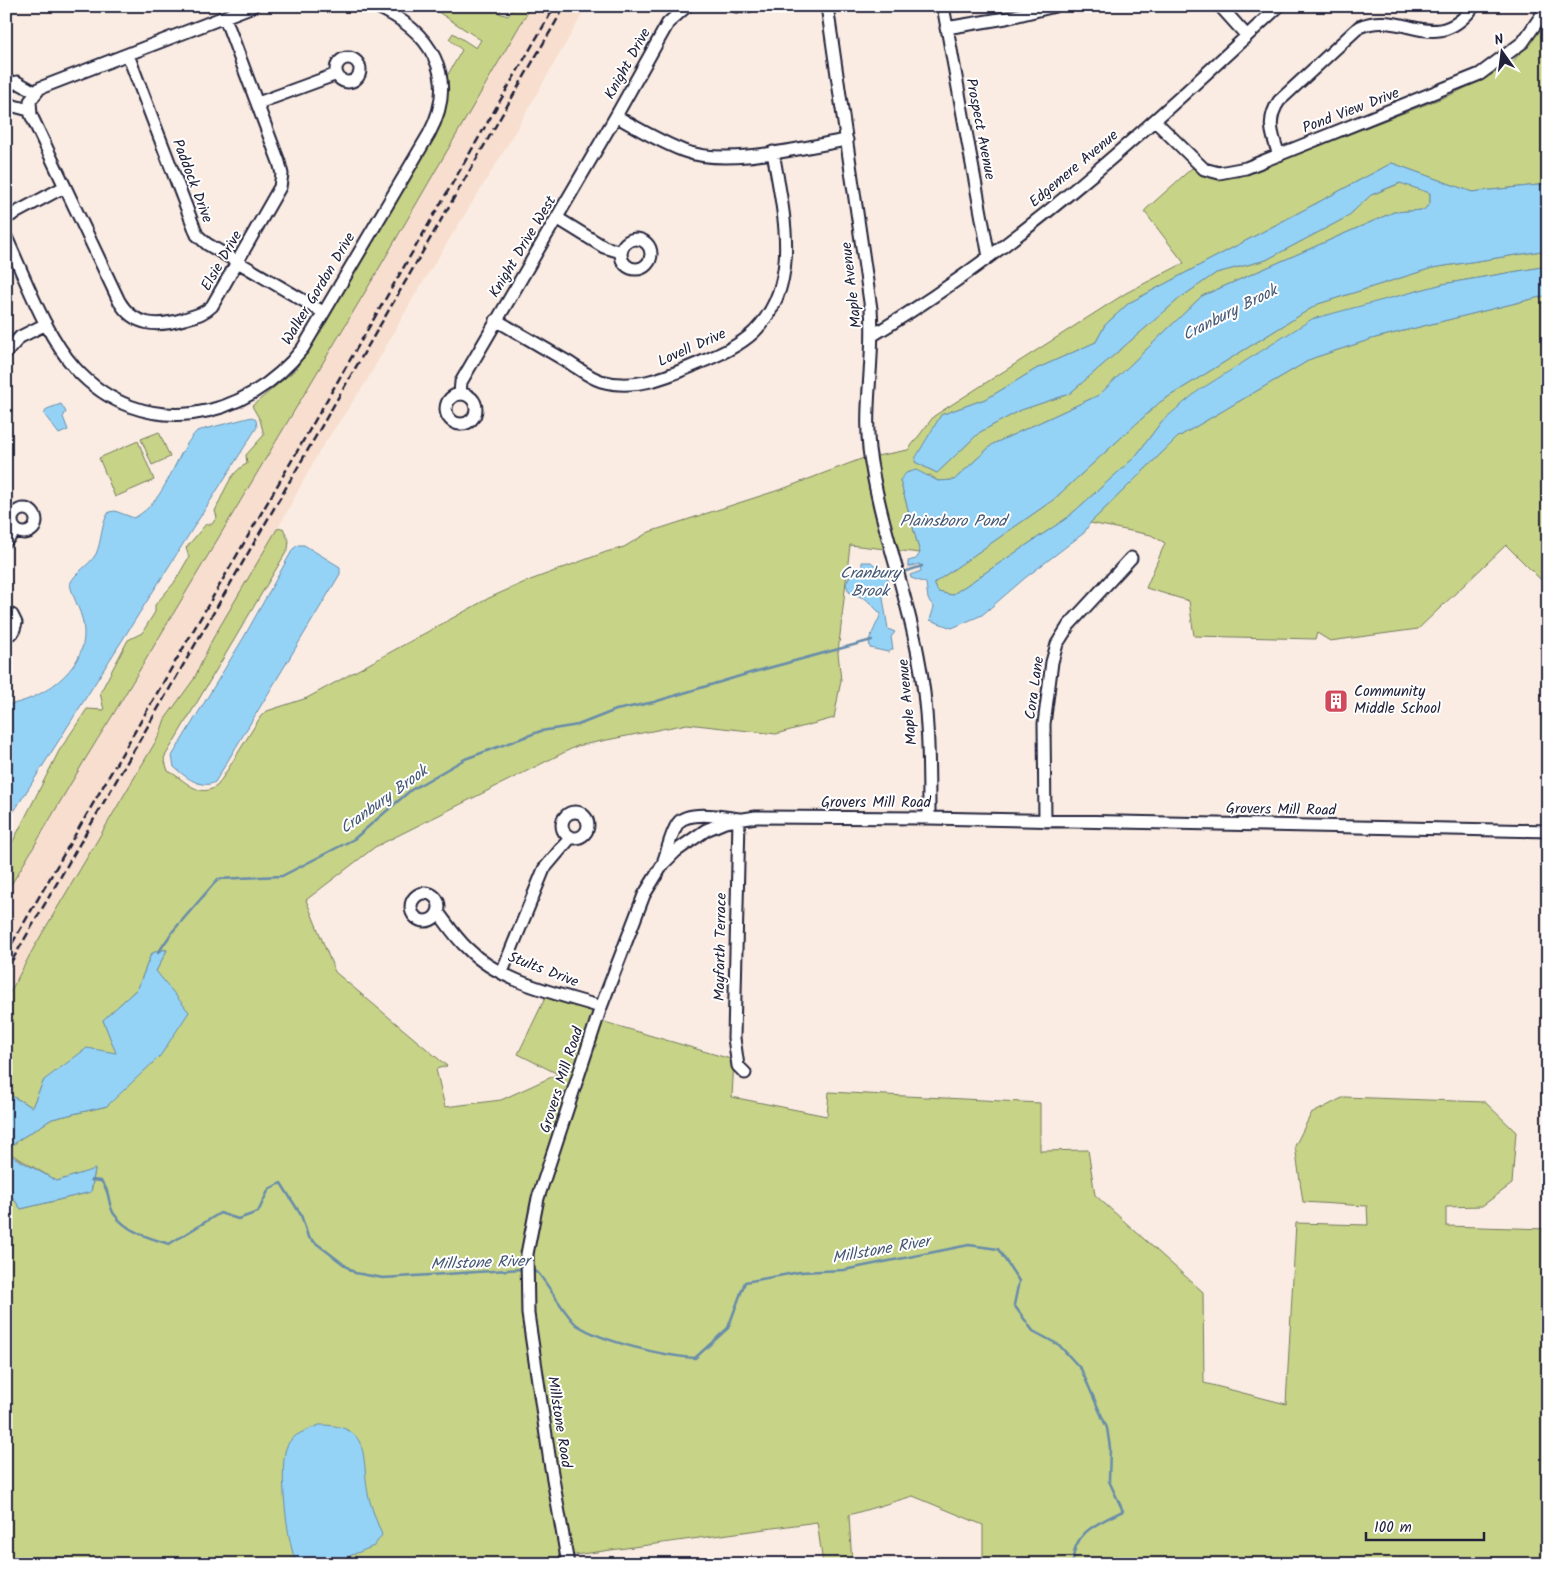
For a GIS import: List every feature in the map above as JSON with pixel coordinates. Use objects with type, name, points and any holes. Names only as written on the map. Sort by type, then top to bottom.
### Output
[{"type":"street","points":[[6,101],[14,106],[29,110],[30,101],[36,92],[253,6]]},
{"type":"street","name":"Walker Gordon Drive","points":[[6,237],[46,324],[75,368],[87,380],[115,399],[147,410],[168,414],[196,414],[236,403],[266,386],[295,359],[429,134],[440,104],[439,72],[426,43],[404,20],[375,6]]},
{"type":"street","name":"Knight Drive","points":[[616,116],[668,23],[687,6]]},
{"type":"street","points":[[736,6],[748,6]]},
{"type":"street","name":"Maple Avenue","points":[[827,6],[868,286],[873,335],[868,389],[869,442],[926,697],[930,818]]},
{"type":"street","name":"Prospect Avenue","points":[[943,6],[989,257]]},
{"type":"street","points":[[946,28],[1006,18],[1055,6]]},
{"type":"street","points":[[1220,6],[1247,36]]},
{"type":"street","name":"Edgemere Avenue","points":[[873,335],[919,308],[989,257],[1096,172],[1155,121],[1279,6]]},
{"type":"street","points":[[1279,155],[1271,131],[1270,118],[1273,109],[1279,101],[1359,28],[1371,22],[1386,21],[1422,31],[1438,31],[1456,24],[1474,6]]},
{"type":"street","name":"Pond View Drive","points":[[1155,121],[1204,170],[1219,173],[1233,172],[1480,74],[1524,42],[1548,6]]},
{"type":"street","name":"Elsie Drive","points":[[29,110],[64,188],[121,304],[141,322],[164,325],[207,310],[217,299],[276,198],[282,180],[280,164],[225,18]]},
{"type":"street","name":"Paddock Drive","points":[[128,55],[195,232],[204,242],[323,312]]},
{"type":"street","points":[[258,103],[337,74]]},
{"type":"street","points":[[6,86],[12,82],[19,82],[36,92]]},
{"type":"street","points":[[616,116],[686,152],[742,157],[847,140]]},
{"type":"street","name":"Knight Drive West","points":[[460,394],[461,382],[616,116]]},
{"type":"street","name":"Lovell Drive","points":[[496,320],[599,380],[622,386],[643,384],[668,377],[728,351],[753,333],[767,317],[778,296],[784,277],[787,252],[773,152]]},
{"type":"street","points":[[6,218],[64,188]]},
{"type":"street","points":[[557,218],[604,247],[621,252]]},
{"type":"street","points":[[6,353],[20,337],[46,324]]},
{"type":"street","points":[[6,541],[16,530]]},
{"type":"street","name":"Cora Lane","points":[[1045,821],[1044,724],[1052,662],[1058,644],[1069,626],[1131,558]]},
{"type":"street","points":[[6,613],[12,615],[16,623],[13,632],[6,636]]},
{"type":"street","points":[[663,864],[677,825],[687,816],[739,819]]},
{"type":"street","name":"Grovers Mill Road","points":[[527,1284],[527,1254],[538,1198],[583,1068],[601,1007],[644,895],[663,864],[689,840],[706,830],[739,819],[756,817],[930,818],[1548,831]]},
{"type":"street","name":"Mayfarth Terrace","points":[[739,819],[734,1038],[738,1066],[744,1073]]},
{"type":"street","points":[[502,972],[544,869],[572,837]]},
{"type":"street","name":"Stults Drive","points":[[438,912],[467,948],[484,962],[518,981],[601,1007]]},
{"type":"street","name":"Millstone Road","points":[[527,1284],[535,1367],[568,1564]]},
{"type":"shaded area","points":[[531,6],[587,6],[501,156],[413,298],[366,382],[320,450],[263,556],[212,640],[194,679],[165,719],[159,736],[33,949],[6,1000],[6,893],[43,832],[72,778],[111,718],[374,277]]},
{"type":"green space","points":[[433,6],[504,6],[499,13],[508,16],[513,8],[512,6],[531,6],[374,277],[6,893],[6,855],[59,751],[87,709],[104,710],[100,693],[128,640],[142,633],[155,612],[155,605],[174,583],[189,557],[186,548],[206,524],[212,524],[217,517],[215,511],[228,484],[236,472],[247,464],[246,455],[264,435],[260,420],[252,406],[296,369],[441,122],[447,100],[447,76],[462,50],[449,39],[453,33],[476,48],[481,40],[432,8]]},
{"type":"green space","points":[[1548,20],[1548,184],[1472,192],[1392,163],[1129,303],[1105,325],[1096,342],[1036,369],[988,398],[941,415],[915,462],[937,473],[980,432],[1021,410],[1069,394],[1180,298],[1216,273],[1266,260],[1347,217],[1371,195],[1401,183],[1430,193],[1430,203],[1424,210],[1394,212],[1202,296],[1099,395],[993,444],[954,480],[938,481],[930,475],[900,480],[920,553],[850,545],[838,653],[841,680],[834,718],[776,734],[687,724],[577,746],[375,847],[306,900],[335,972],[447,1066],[436,1069],[445,1107],[501,1100],[558,1074],[518,1054],[547,994],[605,1012],[601,1021],[734,1060],[732,1097],[827,1116],[829,1092],[1040,1103],[1040,1151],[1088,1150],[1095,1195],[1203,1292],[1204,1383],[1286,1404],[1296,1223],[1368,1225],[1367,1206],[1303,1202],[1295,1146],[1311,1114],[1344,1097],[1485,1102],[1516,1132],[1512,1184],[1482,1206],[1446,1207],[1446,1226],[1548,1229],[1548,1564],[983,1564],[983,1525],[913,1496],[849,1515],[852,1564],[823,1564],[817,1522],[567,1556],[568,1564],[6,1564],[6,1188],[21,1209],[91,1192],[95,1170],[57,1181],[6,1151],[20,1139],[52,1119],[107,1106],[156,971],[167,950],[159,950],[151,954],[138,988],[103,1020],[117,1054],[44,1080],[32,1107],[6,1093],[6,1000],[33,949],[159,736],[165,719],[194,679],[212,640],[277,529],[283,528],[289,541],[288,549],[164,758],[168,771],[192,787],[204,791],[218,785],[261,716],[267,711],[307,698],[489,598],[525,582],[624,547],[649,532],[785,488],[861,459],[908,450],[934,416],[1126,293],[1184,263],[1144,211],[1192,168],[1209,175],[1239,177],[1455,93],[1510,65]]},
{"type":"green space","points":[[1548,250],[1548,266],[1443,284],[1312,320],[1162,421],[1135,457],[1067,518],[952,595],[938,592],[934,583],[1053,500],[1160,402],[1318,304],[1432,268]]},
{"type":"green space","points":[[1548,295],[1548,577],[1543,582],[1506,545],[1418,629],[1330,641],[1317,633],[1315,639],[1194,636],[1189,601],[1146,588],[1165,543],[1151,535],[1090,523],[1178,437],[1313,358],[1375,338]]},
{"type":"green space","points":[[159,432],[170,457],[152,465],[141,439]]},
{"type":"green space","points":[[138,441],[154,480],[115,497],[99,458]]},
{"type":"water","name":"Plainsboro Pond","points":[[1392,163],[1472,192],[1548,184],[1548,250],[1432,268],[1318,304],[1160,402],[1053,500],[934,583],[938,592],[952,595],[1067,518],[1135,457],[1162,421],[1198,391],[1312,319],[1443,284],[1548,266],[1548,295],[1375,338],[1313,358],[1178,437],[1090,523],[1084,533],[1025,578],[982,615],[952,628],[930,620],[934,607],[928,599],[926,583],[911,578],[910,575],[921,571],[920,564],[908,567],[908,561],[916,559],[920,553],[900,480],[906,473],[916,470],[938,481],[954,480],[993,444],[1099,395],[1202,296],[1394,212],[1424,210],[1430,203],[1430,193],[1400,183],[1371,195],[1347,217],[1266,260],[1216,273],[1180,298],[1069,394],[1021,410],[980,432],[937,473],[915,462],[916,457],[941,415],[988,398],[1036,369],[1096,342],[1105,325],[1129,303]]},
{"type":"water","points":[[61,404],[66,412],[63,417],[68,430],[59,434],[44,414],[47,409]]},
{"type":"water","points":[[252,417],[256,420],[257,427],[6,824],[6,705],[33,697],[46,690],[69,671],[77,659],[83,646],[84,625],[70,584],[96,554],[106,516],[109,512],[115,511],[134,518],[145,510],[163,489],[189,441],[197,431]]},
{"type":"water","points":[[298,545],[304,545],[340,567],[340,574],[215,782],[204,784],[193,781],[174,767],[172,756],[244,637],[293,549]]},
{"type":"water","name":"Cranbury Brook","points":[[862,562],[871,562],[881,571],[886,571],[888,580],[883,598],[888,629],[895,632],[891,637],[893,649],[888,652],[870,648],[869,640],[881,614],[866,599],[849,592],[846,584],[849,577],[862,568]]},
{"type":"water","points":[[159,950],[167,950],[156,971],[189,1012],[160,1056],[107,1106],[52,1119],[20,1139],[6,1151],[6,1093],[32,1107],[44,1080],[87,1048],[116,1053],[103,1020],[138,988],[151,954]]},
{"type":"water","points":[[6,1153],[57,1181],[95,1169],[91,1192],[21,1209],[6,1188]]},
{"type":"water","points":[[319,1425],[336,1426],[348,1430],[361,1445],[368,1494],[382,1535],[374,1546],[330,1564],[297,1564],[293,1555],[287,1524],[283,1470],[284,1455],[289,1442],[293,1438]]},
{"type":"waterway","name":"Cranbury Brook","points":[[901,573],[922,566]]},
{"type":"waterway","name":"Cranbury Brook","points":[[158,953],[173,931],[218,879],[282,876],[354,839],[411,790],[465,759],[541,731],[578,725],[616,710],[654,702],[750,673],[872,640]]},
{"type":"waterway","name":"Millstone River","points":[[91,1180],[101,1181],[108,1193],[110,1206],[114,1214],[125,1225],[139,1234],[169,1244],[220,1213],[238,1219],[258,1212],[269,1189],[281,1183],[301,1215],[308,1237],[355,1273],[383,1278],[523,1269]]},
{"type":"waterway","name":"Millstone River","points":[[531,1270],[538,1273],[573,1321],[588,1331],[634,1347],[695,1358],[728,1328],[745,1282],[800,1272],[844,1270],[969,1245],[998,1249],[1019,1281],[1014,1305],[1033,1331],[1059,1345],[1081,1369],[1107,1428],[1110,1448],[1109,1481],[1123,1511],[1104,1520],[1082,1536],[1074,1553],[1073,1564]]},
{"type":"railway","points":[[6,954],[555,6]]},
{"type":"railway","points":[[6,971],[565,6]]},
{"type":"place","name":"Community Middle School","points":[[1336,701]]}]
